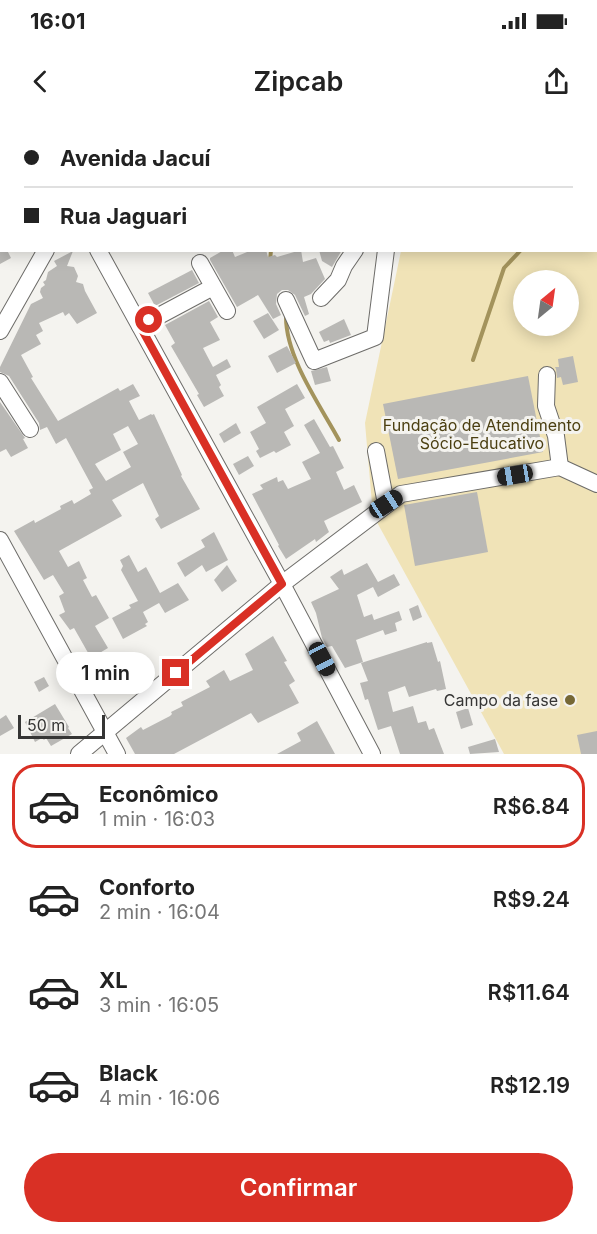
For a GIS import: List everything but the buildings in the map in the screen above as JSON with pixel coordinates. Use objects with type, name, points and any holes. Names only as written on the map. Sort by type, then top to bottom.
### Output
[{"type":"street","points":[[0,331],[45,252]]},
{"type":"street","points":[[99,252],[282,584],[372,754]]},
{"type":"street","points":[[321,298],[338,280],[344,266],[354,252]]},
{"type":"street","points":[[286,300],[314,361],[375,337],[386,252]]},
{"type":"street","points":[[200,263],[227,311]]},
{"type":"street","points":[[140,326],[213,287]]},
{"type":"street","points":[[547,375],[546,406],[556,436],[560,467]]},
{"type":"street","points":[[0,382],[30,429]]},
{"type":"street","points":[[376,451],[386,504]]},
{"type":"street","points":[[79,754],[282,584],[401,494],[560,467],[597,484]]},
{"type":"street","points":[[0,540],[117,754]]},
{"type":"green space","name":"Fundação de Atendimento Sócio-Educativo","points":[[401,252],[597,252],[597,754],[504,754],[373,515],[365,423]]},
{"type":"waterway","points":[[270,261],[271,252]]},
{"type":"waterway","points":[[473,360],[504,268],[519,252]]},
{"type":"waterway","points":[[286,317],[287,333],[298,365],[339,440]]},
{"type":"place","name":"Campo da fase","points":[[570,700]]},
{"type":"route","points":[[149,320],[140,326],[282,584],[176,673]]}]
